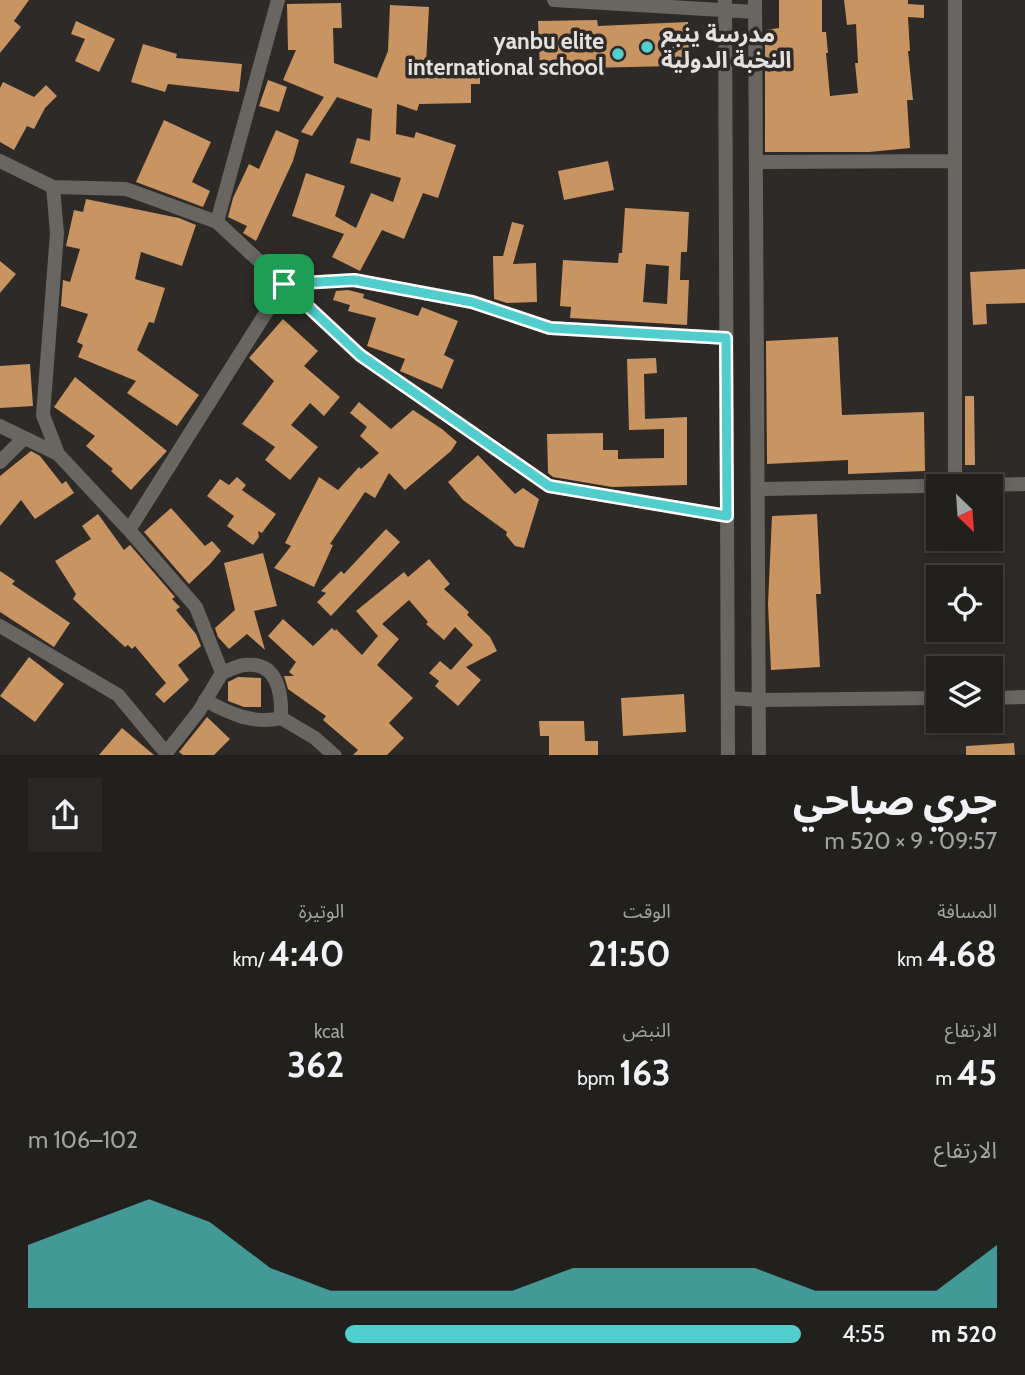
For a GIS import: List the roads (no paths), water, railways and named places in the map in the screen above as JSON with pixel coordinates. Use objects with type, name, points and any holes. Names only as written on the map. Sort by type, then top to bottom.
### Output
[{"type":"street","points":[[217,222],[278,0]]},
{"type":"street","points":[[554,0],[755,6],[759,755]]},
{"type":"street","points":[[955,0],[955,474]]},
{"type":"street","points":[[725,6],[728,755]]},
{"type":"street","points":[[0,160],[53,187],[126,189],[217,222],[360,355],[549,486],[727,516]]},
{"type":"street","points":[[756,162],[953,161]]},
{"type":"street","points":[[53,187],[57,233],[43,415],[58,454]]},
{"type":"street","points":[[284,284],[354,280],[472,302],[550,328],[726,338]]},
{"type":"street","points":[[129,530],[284,284]]},
{"type":"street","points":[[0,426],[58,454],[129,530],[196,607],[222,673]]},
{"type":"street","points":[[0,461],[24,438]]},
{"type":"street","points":[[1003,484],[1025,484]]},
{"type":"street","points":[[758,489],[926,486]]},
{"type":"street","points":[[0,626],[118,695],[166,754],[222,673],[244,665],[261,667],[271,673],[280,691],[281,718]]},
{"type":"street","points":[[1003,698],[1025,697]]},
{"type":"street","points":[[728,698],[926,698]]},
{"type":"street","points":[[205,700],[231,714],[268,721],[281,718],[316,738],[335,755]]},
{"type":"place","name":"مدرسة ينبع النخبة الدولية","points":[[647,47]]},
{"type":"place","name":"yanbu elite international school","points":[[618,54]]}]
